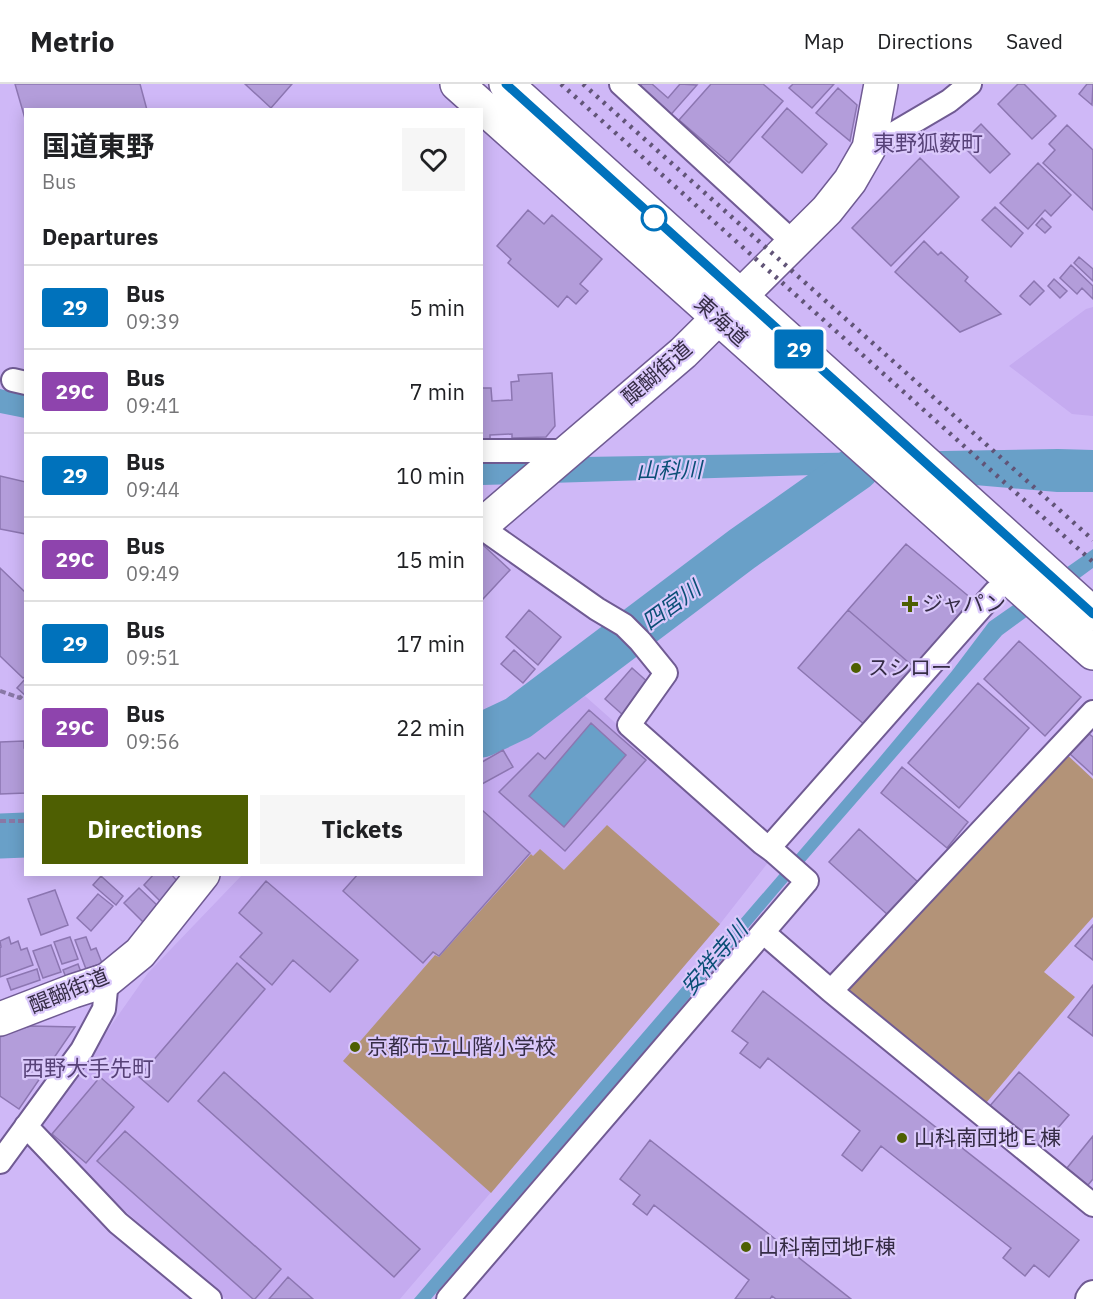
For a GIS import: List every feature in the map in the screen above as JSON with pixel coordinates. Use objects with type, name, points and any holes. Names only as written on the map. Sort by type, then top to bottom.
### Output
[{"type":"main road","name":"東海道","points":[[457,84],[729,307],[1093,614]]},
{"type":"main road","name":"東海道","points":[[506,84],[729,307],[1093,653]]},
{"type":"main road","name":"醍醐街道","points":[[489,519],[683,353],[827,210],[850,181],[869,148],[881,84]]},
{"type":"main road","name":"醍醐街道","points":[[0,1019],[107,980],[140,953],[201,876]]},
{"type":"street","points":[[621,84],[794,243]]},
{"type":"street","points":[[869,148],[949,101],[969,84]]},
{"type":"street","points":[[483,451],[561,457]]},
{"type":"street","points":[[448,1299],[807,881],[628,724],[666,673],[632,633],[597,609],[489,519]]},
{"type":"street","points":[[771,849],[994,592]]},
{"type":"street","points":[[831,991],[1093,712]]},
{"type":"street","points":[[764,933],[831,991],[1093,1205]]},
{"type":"street","points":[[0,1162],[82,1050],[104,1009],[107,980]]},
{"type":"street","points":[[26,1126],[118,1223],[210,1299]]},
{"type":"street","points":[[1090,1299],[1093,1295]]},
{"type":"path","points":[[0,691],[20,698],[23,694]]},
{"type":"path","points":[[0,821],[24,821]]},
{"type":"shaded area","points":[[1093,307],[1093,416],[1072,414],[1009,366],[1086,309]]},
{"type":"shaded area","name":"京都市立山階小学校","points":[[585,696],[770,860],[720,924],[400,1299],[226,1299],[101,1190],[47,1134],[43,1122],[148,973],[241,876],[483,876],[483,760],[521,741]]},
{"type":"shaded area","points":[[1062,750],[1093,779],[1093,917],[1044,972],[1075,997],[981,1109],[844,991]]},
{"type":"shaded area","points":[[607,825],[720,924],[491,1193],[343,1061],[435,955],[439,957],[531,854],[533,856],[540,849],[564,870]]},
{"type":"water","points":[[0,389],[24,395],[24,418],[0,413]]},
{"type":"water","name":"山科川","points":[[1093,450],[1093,492],[1057,492],[848,474],[483,485],[483,464],[583,457]]},
{"type":"water","name":"安祥寺川","points":[[1093,549],[1093,568],[1002,635],[782,888],[431,1299],[414,1299],[875,763],[952,671],[989,622]]},
{"type":"water","points":[[591,723],[626,755],[564,827],[529,796]]},
{"type":"building","points":[[15,84],[140,84],[146,108],[24,108],[24,115]]},
{"type":"building","points":[[245,84],[292,84],[271,108]]},
{"type":"building","points":[[642,84],[652,84],[668,98],[680,84],[697,85],[667,119],[636,92]]},
{"type":"building","points":[[711,84],[763,84],[783,101],[729,163],[679,120]]},
{"type":"building","points":[[793,84],[834,84],[812,108],[789,88]]},
{"type":"building","points":[[1018,84],[1024,84],[1056,116],[1032,139],[998,104]]},
{"type":"building","points":[[1087,84],[1093,84],[1092,105],[1079,94]]},
{"type":"building","points":[[838,88],[857,105],[850,141],[816,113]]},
{"type":"building","points":[[787,108],[827,144],[802,173],[762,137]]},
{"type":"building","points":[[981,124],[1010,154],[990,173],[961,144]]},
{"type":"building","points":[[1067,125],[1093,150],[1093,210],[1043,163],[1055,150],[1049,144]]},
{"type":"building","points":[[920,158],[959,197],[891,266],[852,228]]},
{"type":"building","points":[[1038,163],[1071,195],[1051,216],[1045,210],[1028,229],[1000,203]]},
{"type":"building","points":[[995,207],[1023,233],[1011,247],[982,220]]},
{"type":"building","points":[[528,210],[544,224],[552,215],[602,259],[580,284],[588,291],[576,304],[567,296],[558,307],[508,263],[511,259],[497,246]]},
{"type":"building","points":[[1042,218],[1051,227],[1045,233],[1036,225]]},
{"type":"building","points":[[924,241],[938,255],[941,252],[968,277],[965,281],[1001,314],[960,332],[895,272]]},
{"type":"building","points":[[1079,257],[1093,269],[1093,281],[1074,263]]},
{"type":"building","points":[[1071,265],[1093,286],[1093,299],[1082,288],[1077,294],[1060,278]]},
{"type":"building","points":[[1054,279],[1067,291],[1060,298],[1048,286]]},
{"type":"building","points":[[1034,281],[1044,291],[1030,305],[1020,296]]},
{"type":"building","points":[[552,373],[555,426],[546,437],[512,438],[512,434],[490,435],[490,441],[483,441],[483,388],[491,388],[492,401],[512,400],[511,382],[519,381],[518,375]]},
{"type":"building","points":[[0,476],[24,482],[24,534],[0,529]]},
{"type":"building","name":"ジャパン","points":[[906,544],[972,599],[915,668],[848,610]]},
{"type":"building","points":[[483,545],[510,570],[483,599]]},
{"type":"building","points":[[0,568],[24,591],[24,677],[0,656]]},
{"type":"building","points":[[529,610],[561,637],[538,665],[506,637]]},
{"type":"building","name":"スシロー","points":[[848,610],[915,668],[865,725],[798,668]]},
{"type":"building","points":[[1019,641],[1081,697],[1045,736],[984,679]]},
{"type":"building","points":[[514,650],[535,669],[523,683],[501,664]]},
{"type":"building","points":[[632,668],[650,684],[623,715],[605,699]]},
{"type":"building","points":[[24,680],[24,694],[17,688]]},
{"type":"building","points":[[978,683],[1029,728],[959,808],[908,763]]},
{"type":"building","points":[[589,710],[646,760],[565,851],[499,792],[538,753],[545,759]],"holes":[[[591,723],[626,755],[564,827],[529,796]]]},
{"type":"building","points":[[1089,734],[1093,737],[1093,775],[1070,754]]},
{"type":"building","points":[[24,741],[24,793],[0,794],[0,742]]},
{"type":"building","points":[[503,750],[513,767],[483,783],[483,761]]},
{"type":"building","points":[[902,767],[968,822],[947,848],[881,793]]},
{"type":"building","points":[[483,811],[530,853],[439,956],[433,952],[423,963],[343,891],[356,876],[483,876]]},
{"type":"building","points":[[859,829],[918,882],[888,915],[829,862]]},
{"type":"building","points":[[101,876],[123,896],[116,905],[93,885]]},
{"type":"building","points":[[152,876],[173,876],[178,882],[160,901],[144,885]]},
{"type":"building","points":[[266,881],[358,960],[330,992],[293,960],[272,985],[240,957],[262,933],[239,913]]},
{"type":"building","points":[[139,888],[159,907],[144,923],[124,903]]},
{"type":"building","points":[[55,890],[68,925],[41,935],[28,899]]},
{"type":"building","points":[[98,894],[113,906],[91,931],[77,918]]},
{"type":"building","points":[[1093,925],[1093,960],[1075,946]]},
{"type":"building","points":[[9,937],[11,944],[18,941],[21,950],[27,948],[33,965],[0,977],[0,941]]},
{"type":"building","points":[[70,937],[78,959],[62,964],[54,942]]},
{"type":"building","points":[[86,937],[91,950],[96,948],[102,963],[86,969],[75,940]]},
{"type":"building","points":[[51,945],[61,972],[43,978],[33,951]]},
{"type":"building","points":[[237,963],[265,989],[168,1102],[139,1077]]},
{"type":"building","points":[[78,964],[82,975],[67,980],[63,970]]},
{"type":"building","points":[[37,969],[40,980],[11,990],[7,979]]},
{"type":"building","points":[[1093,985],[1093,1036],[1068,1017]]},
{"type":"building","name":"山科南団地Ｅ棟","points":[[763,991],[1079,1240],[1049,1277],[1034,1265],[1025,1276],[1003,1258],[1011,1248],[881,1146],[862,1171],[842,1155],[860,1131],[768,1058],[760,1068],[740,1053],[748,1043],[732,1031]]},
{"type":"building","points":[[31,1026],[75,1027],[19,1109],[0,1096],[0,1037]]},
{"type":"building","points":[[224,1072],[420,1249],[394,1277],[198,1101]]},
{"type":"building","points":[[1019,1072],[1069,1115],[1039,1150],[989,1107]]},
{"type":"building","points":[[100,1077],[134,1107],[86,1163],[52,1134]]},
{"type":"building","points":[[125,1131],[281,1269],[255,1299],[97,1161]]},
{"type":"building","points":[[1093,1136],[1093,1179],[1088,1185],[1067,1168]]},
{"type":"building","name":"山科南団地F棟","points":[[650,1140],[851,1299],[776,1299],[772,1296],[770,1299],[735,1299],[749,1280],[654,1205],[647,1215],[633,1204],[640,1195],[620,1179]]},
{"type":"building","points":[[288,1277],[313,1299],[269,1299]]},
{"type":"waterway","name":"四宮川","points":[[483,735],[518,718],[742,549],[857,468]]},
{"type":"waterway","name":"四宮川","points":[[0,836],[24,835]]},
{"type":"railway","points":[[561,84],[1093,562]]},
{"type":"railway","points":[[583,84],[1093,540]]},
{"type":"bus line","name":"29","points":[[506,84],[1093,614]]},
{"type":"place","name":"ジャパン","points":[[910,604]]},
{"type":"place","name":"スシロー","points":[[856,668]]},
{"type":"place","name":"京都市立山階小学校","points":[[355,1047]]},
{"type":"place","name":"山科南団地Ｅ棟","points":[[902,1138]]},
{"type":"place","name":"山科南団地F棟","points":[[746,1247]]},
{"type":"district","name":"東野狐薮町","points":[[928,143]]},
{"type":"district","name":"西野大手先町","points":[[88,1068]]}]
